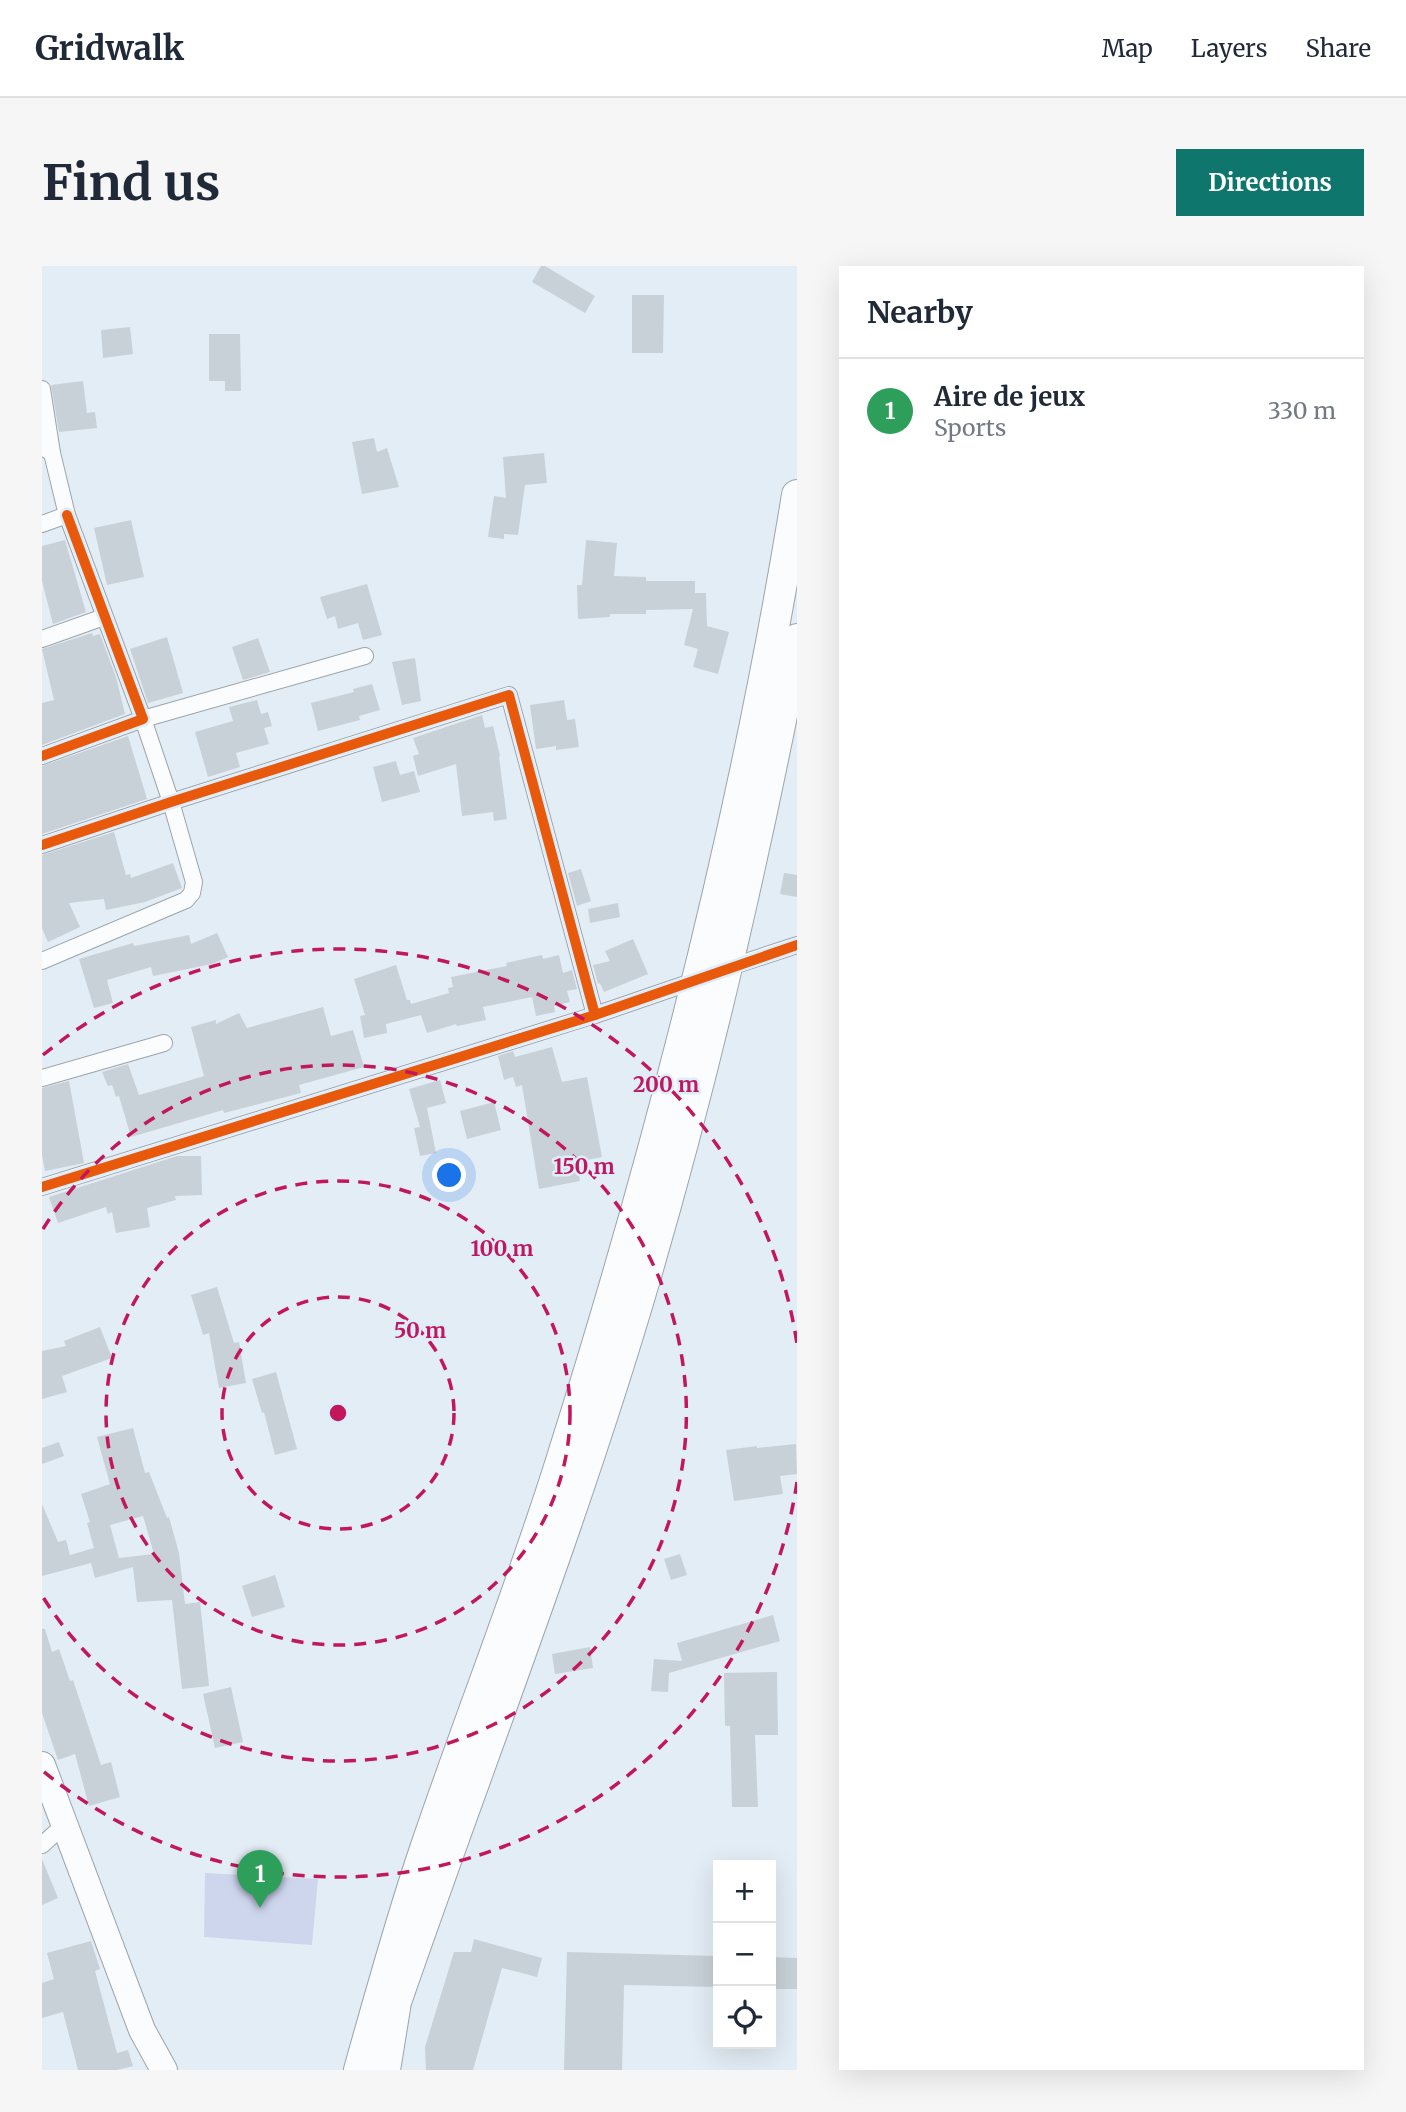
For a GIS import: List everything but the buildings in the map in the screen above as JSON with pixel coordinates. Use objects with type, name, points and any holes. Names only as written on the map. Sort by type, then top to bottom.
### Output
[{"type":"highway","points":[[359,2070],[378,1998],[424,1851],[523,1579],[638,1210],[722,880],[755,727],[797,495]]},
{"type":"highway","points":[[385,2070],[396,2002],[570,1514],[678,1164],[727,968],[797,639]]},
{"type":"main road","points":[[42,1765],[142,2030],[164,2070]]},
{"type":"street","points":[[42,389],[47,450],[67,515],[143,719],[194,882],[192,893],[186,900],[43,958]]},
{"type":"street","points":[[42,524],[67,515]]},
{"type":"street","points":[[42,639],[104,617]]},
{"type":"street","points":[[42,755],[143,719],[365,656]]},
{"type":"street","points":[[42,845],[509,695],[595,1015]]},
{"type":"street","points":[[42,1187],[595,1015],[797,945]]},
{"type":"street","points":[[42,1078],[164,1043]]},
{"type":"street","points":[[42,1845],[64,1825]]},
{"type":"street","points":[[142,2030],[153,2070]]},
{"type":"shaded area","points":[[205,1873],[318,1879],[312,1945],[204,1937]]},
{"type":"cycle path","points":[[42,756],[143,719],[67,515]]},
{"type":"cycle path","points":[[42,845],[509,695],[595,1015]]},
{"type":"cycle path","points":[[42,1187],[595,1015],[797,945]]},
{"type":"place","name":"Aire de jeux","points":[[260,1908]]}]
